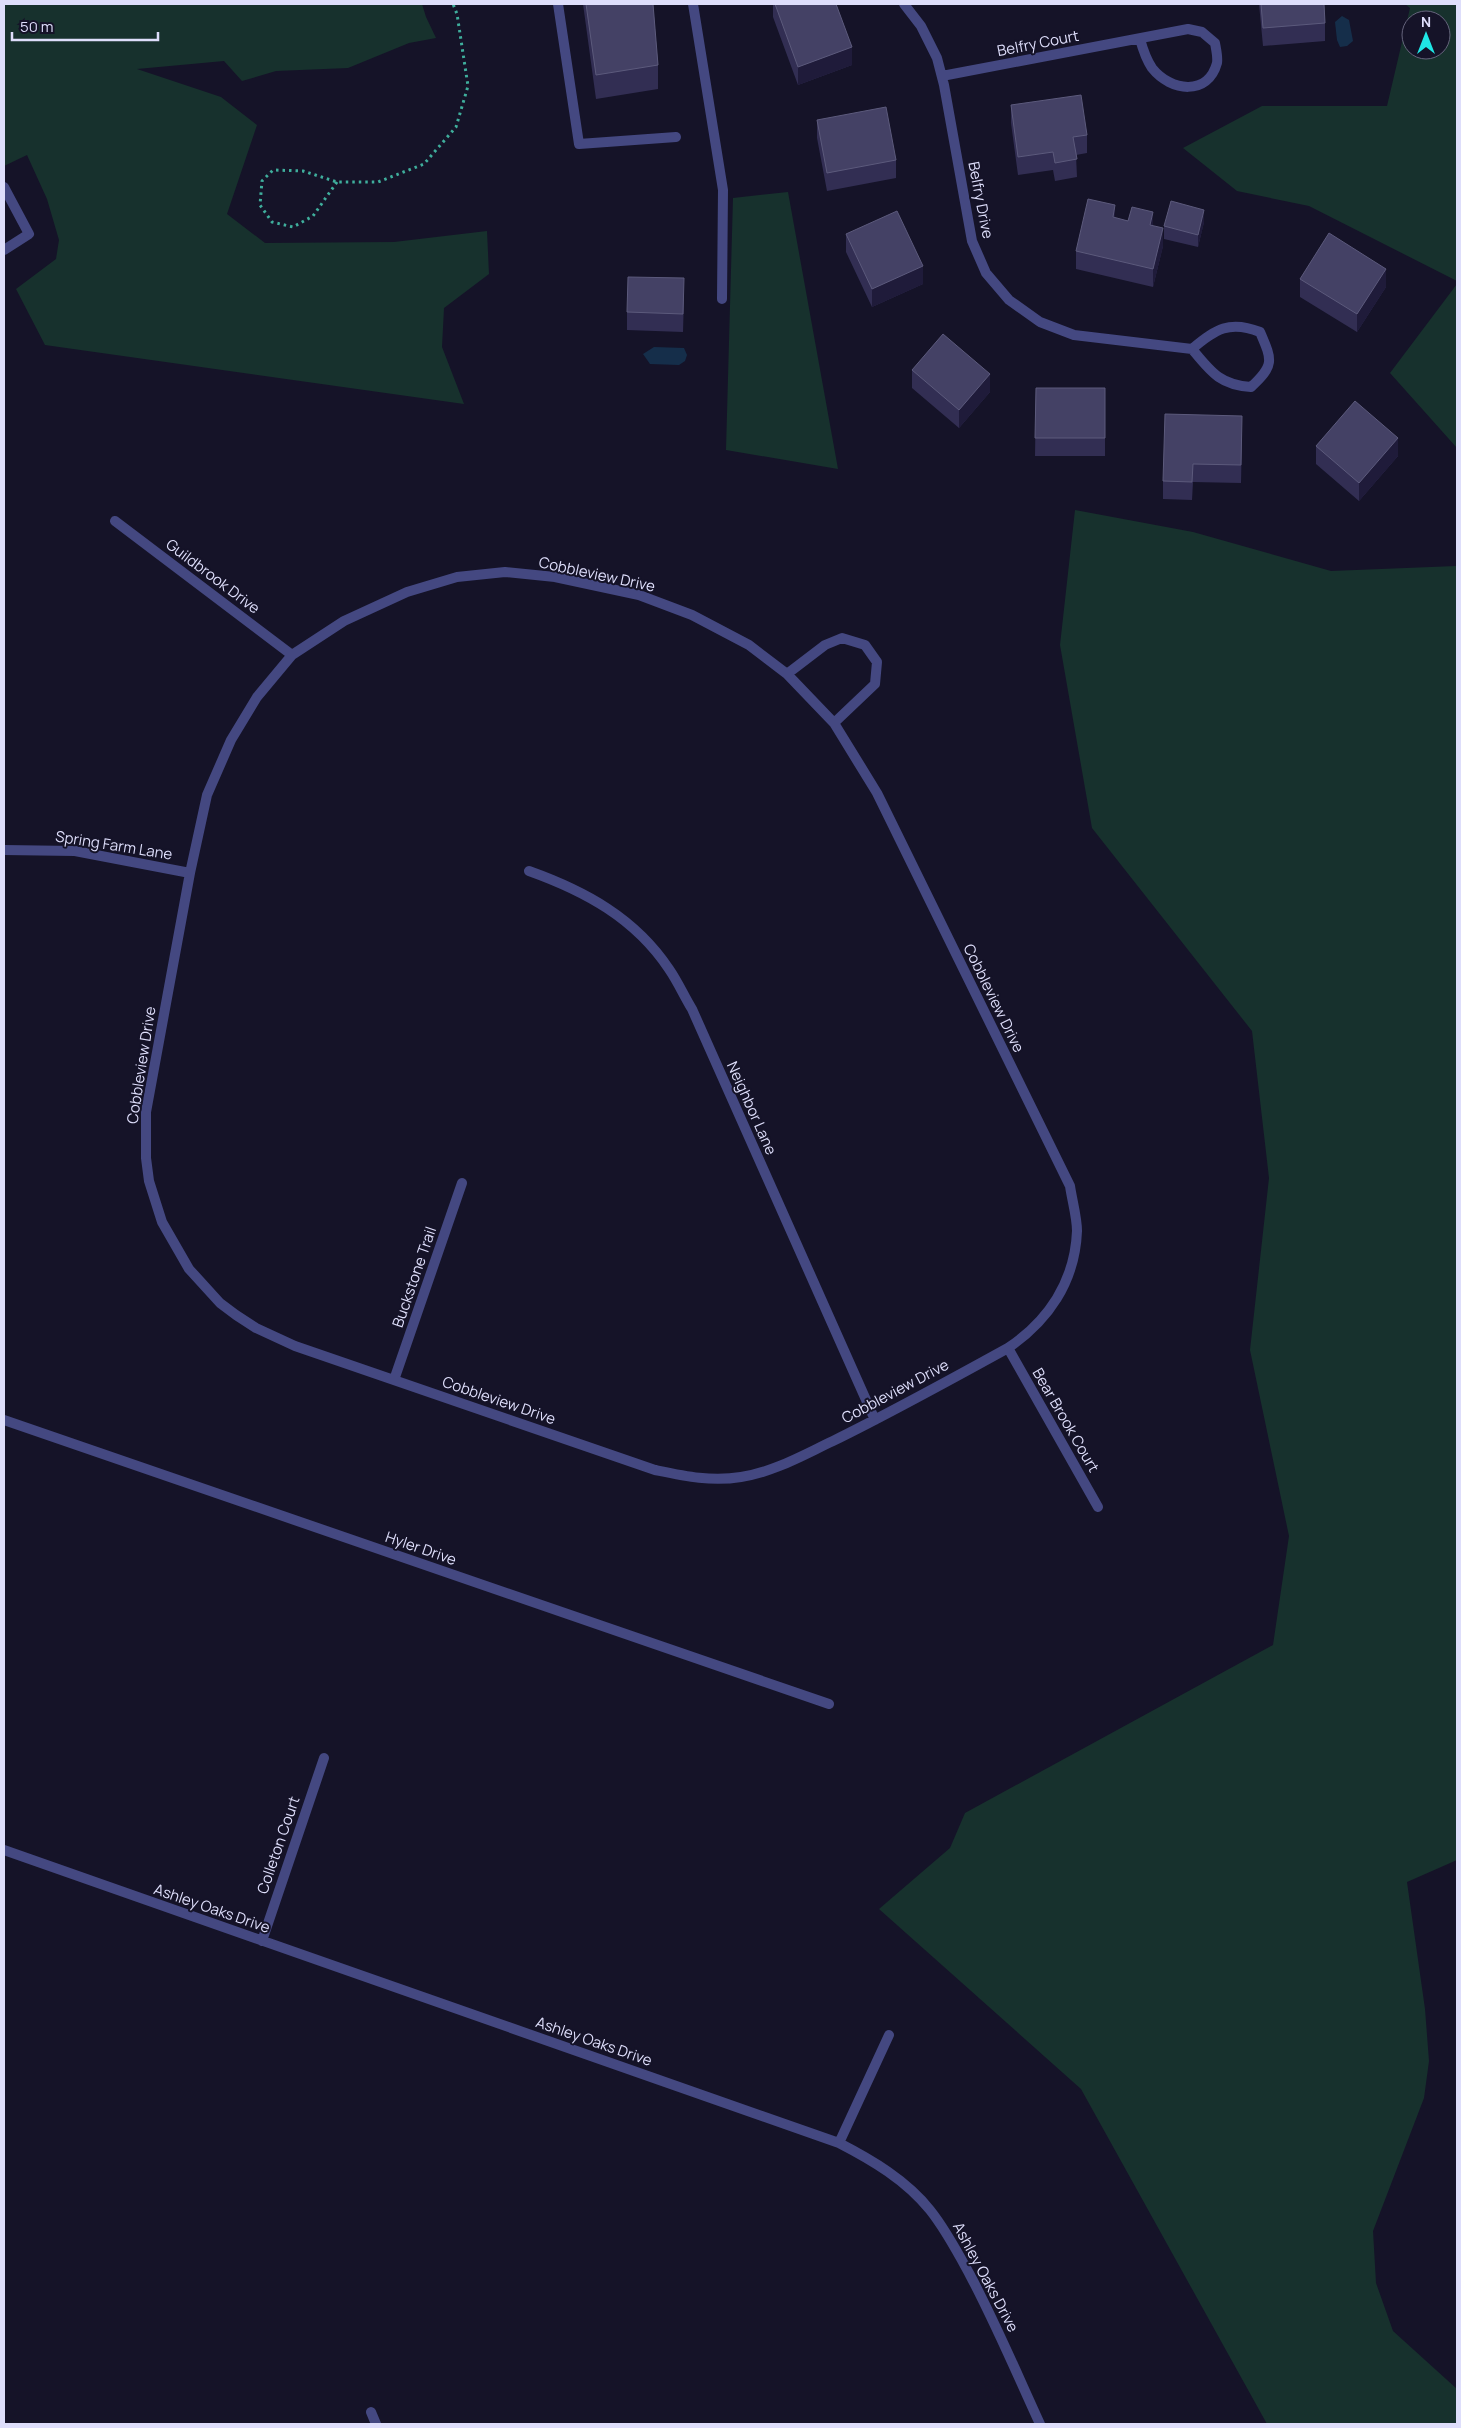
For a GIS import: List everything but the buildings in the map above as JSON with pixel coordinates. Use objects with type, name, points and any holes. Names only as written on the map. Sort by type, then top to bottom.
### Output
[{"type":"street","points":[[558,4],[579,144],[676,137]]},
{"type":"street","points":[[693,4],[723,190],[722,299]]},
{"type":"street","name":"Belfry Drive","points":[[904,4],[921,26],[937,58],[942,76],[972,241],[986,273],[1009,300],[1040,322],[1074,335],[1192,349]]},
{"type":"street","name":"Belfry Court","points":[[942,76],[1188,29],[1202,32],[1215,43],[1217,61],[1211,77],[1197,86],[1182,87],[1168,82],[1153,69],[1144,55],[1140,39]]},
{"type":"street","points":[[4,187],[29,234],[4,250]]},
{"type":"street","points":[[1244,326],[1260,332],[1269,354],[1266,373],[1251,387],[1232,386],[1212,372],[1192,349],[1206,336],[1222,328],[1244,326]]},
{"type":"street","name":"Guildbrook Drive","points":[[115,522],[292,655]]},
{"type":"street","name":"Cobbleview Drive","points":[[506,572],[555,577],[639,595],[692,615],[749,645],[786,674],[834,723],[877,793],[1070,1186],[1077,1230],[1074,1256],[1068,1278],[1058,1298],[1043,1320],[1027,1335],[1008,1348],[875,1420],[783,1465],[765,1472],[726,1479],[695,1479],[655,1470],[295,1346],[256,1328],[220,1303],[189,1269],[162,1222],[149,1181],[146,1158],[146,1112],[190,873],[207,795],[231,740],[257,697],[292,655],[344,621],[407,592],[457,577],[506,572]]},
{"type":"street","points":[[786,674],[825,645],[842,638],[865,645],[877,662],[874,684],[834,723]]},
{"type":"street","name":"Spring Farm Lane","points":[[4,850],[75,851],[190,873]]},
{"type":"street","name":"Neighbor Lane","points":[[529,871],[587,894],[641,935],[669,968],[692,1009],[875,1420]]},
{"type":"street","name":"Buckstone Trail","points":[[394,1380],[462,1183]]},
{"type":"street","name":"Bear Brook Court","points":[[1008,1348],[1098,1507]]},
{"type":"street","name":"Hyler Drive","points":[[4,1420],[829,1704]]},
{"type":"street","name":"Colleton Court","points":[[262,1941],[324,1758]]},
{"type":"street","name":"Ashley Oaks Drive","points":[[4,1850],[838,2143],[871,2160],[904,2184],[930,2209],[950,2238],[993,2318],[1040,2424]]},
{"type":"street","points":[[838,2143],[889,2035]]},
{"type":"street","points":[[371,2412],[376,2424]]},
{"type":"path","points":[[337,182],[314,216],[293,227],[272,222],[260,205],[262,181],[273,170],[303,171],[337,182],[378,182],[424,164],[456,127],[468,86],[457,14],[453,4]]},
{"type":"green space","points":[[4,4],[422,4],[436,38],[409,43],[348,68],[276,71],[242,81],[224,61],[137,69],[221,97],[257,125],[227,214],[265,243],[394,242],[487,231],[489,274],[444,308],[442,347],[464,404],[45,345],[16,289],[56,259],[59,240],[47,199],[27,155],[4,166]]},
{"type":"green space","points":[[1405,4],[1457,4],[1457,281],[1309,206],[1237,191],[1183,148],[1262,106],[1387,106],[1401,46],[1401,60],[1451,60],[1451,10],[1410,10],[1410,8]]},
{"type":"green space","points":[[788,192],[838,469],[726,450],[733,198]]},
{"type":"green space","points":[[1457,284],[1457,448],[1390,373]]},
{"type":"green space","points":[[1075,510],[1193,532],[1331,571],[1456,566],[1457,555],[1457,1860],[1407,1882],[1425,2009],[1429,2061],[1424,2098],[1373,2231],[1376,2283],[1393,2331],[1457,2389],[1457,2424],[1267,2424],[1081,2089],[879,1909],[950,1848],[965,1813],[1273,1645],[1289,1536],[1250,1350],[1269,1178],[1252,1031],[1092,828],[1060,645]]},
{"type":"water","points":[[1342,16],[1349,20],[1353,41],[1347,46],[1340,47],[1337,40],[1335,22]]},
{"type":"water","points":[[654,347],[684,348],[687,355],[685,361],[679,365],[650,364],[643,354]]}]
